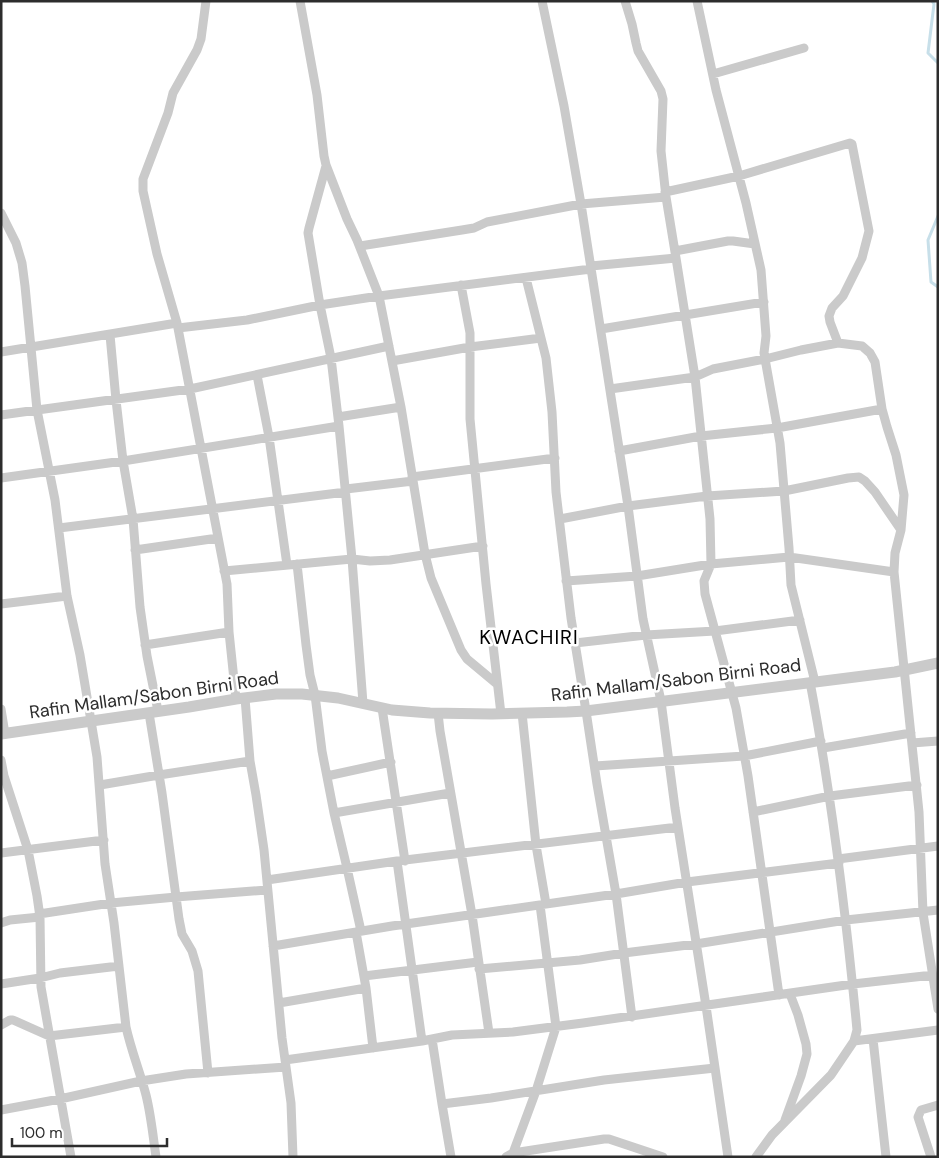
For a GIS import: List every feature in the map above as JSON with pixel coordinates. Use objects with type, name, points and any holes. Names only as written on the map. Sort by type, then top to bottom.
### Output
[{"type":"street","points":[[206,1],[201,38],[197,50],[173,93],[168,113],[143,179],[142,191],[177,326],[227,584],[228,632],[256,796],[267,880],[285,1064],[291,1103],[293,1157]]},
{"type":"street","points":[[300,1],[317,95],[326,165],[346,219],[360,246],[379,296],[425,554],[431,578],[461,650],[467,659],[497,684]]},
{"type":"street","points":[[542,1],[564,106],[581,204],[646,635],[661,701],[728,1157]]},
{"type":"street","points":[[625,1],[638,51],[661,91],[663,99],[661,151],[665,194],[695,377],[710,519],[711,564],[704,581],[705,594],[738,717],[779,995]]},
{"type":"street","points":[[697,1],[761,270],[766,336],[764,353],[780,443],[791,586],[800,620],[812,682],[830,796],[846,920],[857,1030],[854,1042],[831,1075],[772,1135],[756,1157]]},
{"type":"street","points":[[713,74],[804,48]]},
{"type":"street","points":[[360,246],[474,228],[487,222],[581,204],[665,194],[739,176],[850,143],[852,144],[869,230],[862,258],[843,296],[832,308],[829,316],[838,343]]},
{"type":"street","points":[[326,165],[308,233],[331,358],[339,422],[363,703]]},
{"type":"street","points":[[1,213],[16,243],[22,263],[37,410],[50,472],[67,596],[80,654],[97,757],[105,864],[126,1027],[151,1117],[156,1157]]},
{"type":"street","points":[[1,352],[177,326],[247,320],[320,305],[379,296],[526,278],[676,255],[728,241],[755,244]]},
{"type":"street","points":[[526,278],[546,358],[551,403],[556,492],[570,618],[607,836],[632,1017]]},
{"type":"street","points":[[461,285],[470,333],[470,419],[501,714]]},
{"type":"street","points":[[600,330],[764,302]]},
{"type":"street","points":[[110,335],[123,461],[132,519],[140,607],[154,712],[159,775],[182,934],[192,951],[198,971],[208,1073]]},
{"type":"street","points":[[392,361],[470,347],[541,338]]},
{"type":"street","points":[[610,389],[695,377],[713,369],[838,343],[862,346],[870,353],[875,362],[882,409],[896,455],[904,495],[901,530],[895,553],[894,572],[917,784],[923,913],[938,1009]]},
{"type":"street","points":[[1,415],[190,389],[389,346]]},
{"type":"street","points":[[257,375],[269,437],[287,565]]},
{"type":"street","points":[[1,478],[123,461],[269,437],[400,407]]},
{"type":"street","points":[[619,451],[701,436],[777,428],[882,409]]},
{"type":"street","points":[[59,528],[278,500],[555,458]]},
{"type":"street","points":[[560,520],[628,506],[707,496],[784,491],[859,477],[875,492],[901,530]]},
{"type":"street","points":[[135,550],[218,538]]},
{"type":"street","points":[[224,571],[352,559],[370,561],[390,560],[483,546]]},
{"type":"street","points":[[566,581],[637,576],[711,564],[789,557],[894,572]]},
{"type":"street","points":[[297,564],[310,675],[334,813],[348,868],[373,1048]]},
{"type":"street","points":[[1,604],[67,596]]},
{"type":"street","points":[[575,644],[646,635],[715,631],[800,620]]},
{"type":"street","points":[[145,645],[228,632]]},
{"type":"street","name":"Rafin Mallam/Sabon Birni Road","points":[[3,734],[276,694],[315,695],[392,710],[438,713],[501,714],[586,711],[905,670],[938,663]]},
{"type":"street","points":[[382,708],[396,801],[406,924],[413,970],[442,1104],[451,1157]]},
{"type":"street","points":[[1,709],[3,734]]},
{"type":"street","points":[[438,713],[472,915],[489,1033]]},
{"type":"street","points":[[510,1155],[536,1091],[556,1026],[547,963],[543,905],[522,713]]},
{"type":"street","points":[[595,766],[744,756],[822,744],[912,738],[938,741]]},
{"type":"street","points":[[1,760],[4,776],[28,850],[40,916],[41,988],[70,1157]]},
{"type":"street","points":[[100,785],[250,761]]},
{"type":"street","points":[[327,776],[391,762]]},
{"type":"street","points":[[753,812],[830,796],[917,784]]},
{"type":"street","points":[[334,813],[450,793]]},
{"type":"street","points":[[267,880],[461,853],[678,827]]},
{"type":"street","points":[[1,853],[104,840]]},
{"type":"street","points":[[273,946],[406,924],[938,846]]},
{"type":"street","points":[[1,923],[111,904],[176,896],[267,890]]},
{"type":"street","points":[[364,976],[479,965],[580,960],[846,920],[938,910]]},
{"type":"street","points":[[1,984],[60,973],[119,966]]},
{"type":"street","points":[[1,1110],[60,1099],[142,1080],[285,1064],[452,1035],[513,1032],[632,1017],[853,984],[932,975]]},
{"type":"street","points":[[279,1003],[366,988]]},
{"type":"street","points":[[784,1123],[801,1076],[806,1054],[806,1044],[790,994]]},
{"type":"street","points":[[1,1025],[13,1020],[49,1036],[126,1027]]},
{"type":"street","points":[[854,1042],[938,1030]]},
{"type":"street","points":[[873,1039],[886,1157]]},
{"type":"street","points":[[442,1104],[604,1080],[715,1068]]},
{"type":"street","points":[[931,1157],[918,1117],[921,1110],[938,1105]]},
{"type":"street","points":[[510,1155],[609,1139],[663,1157]]},
{"type":"waterway","points":[[932,1],[934,4],[928,53],[938,63]]},
{"type":"waterway","points":[[938,216],[928,240],[931,282],[938,287]]},
{"type":"district","name":"KWACHIRI","points":[[529,637]]}]
